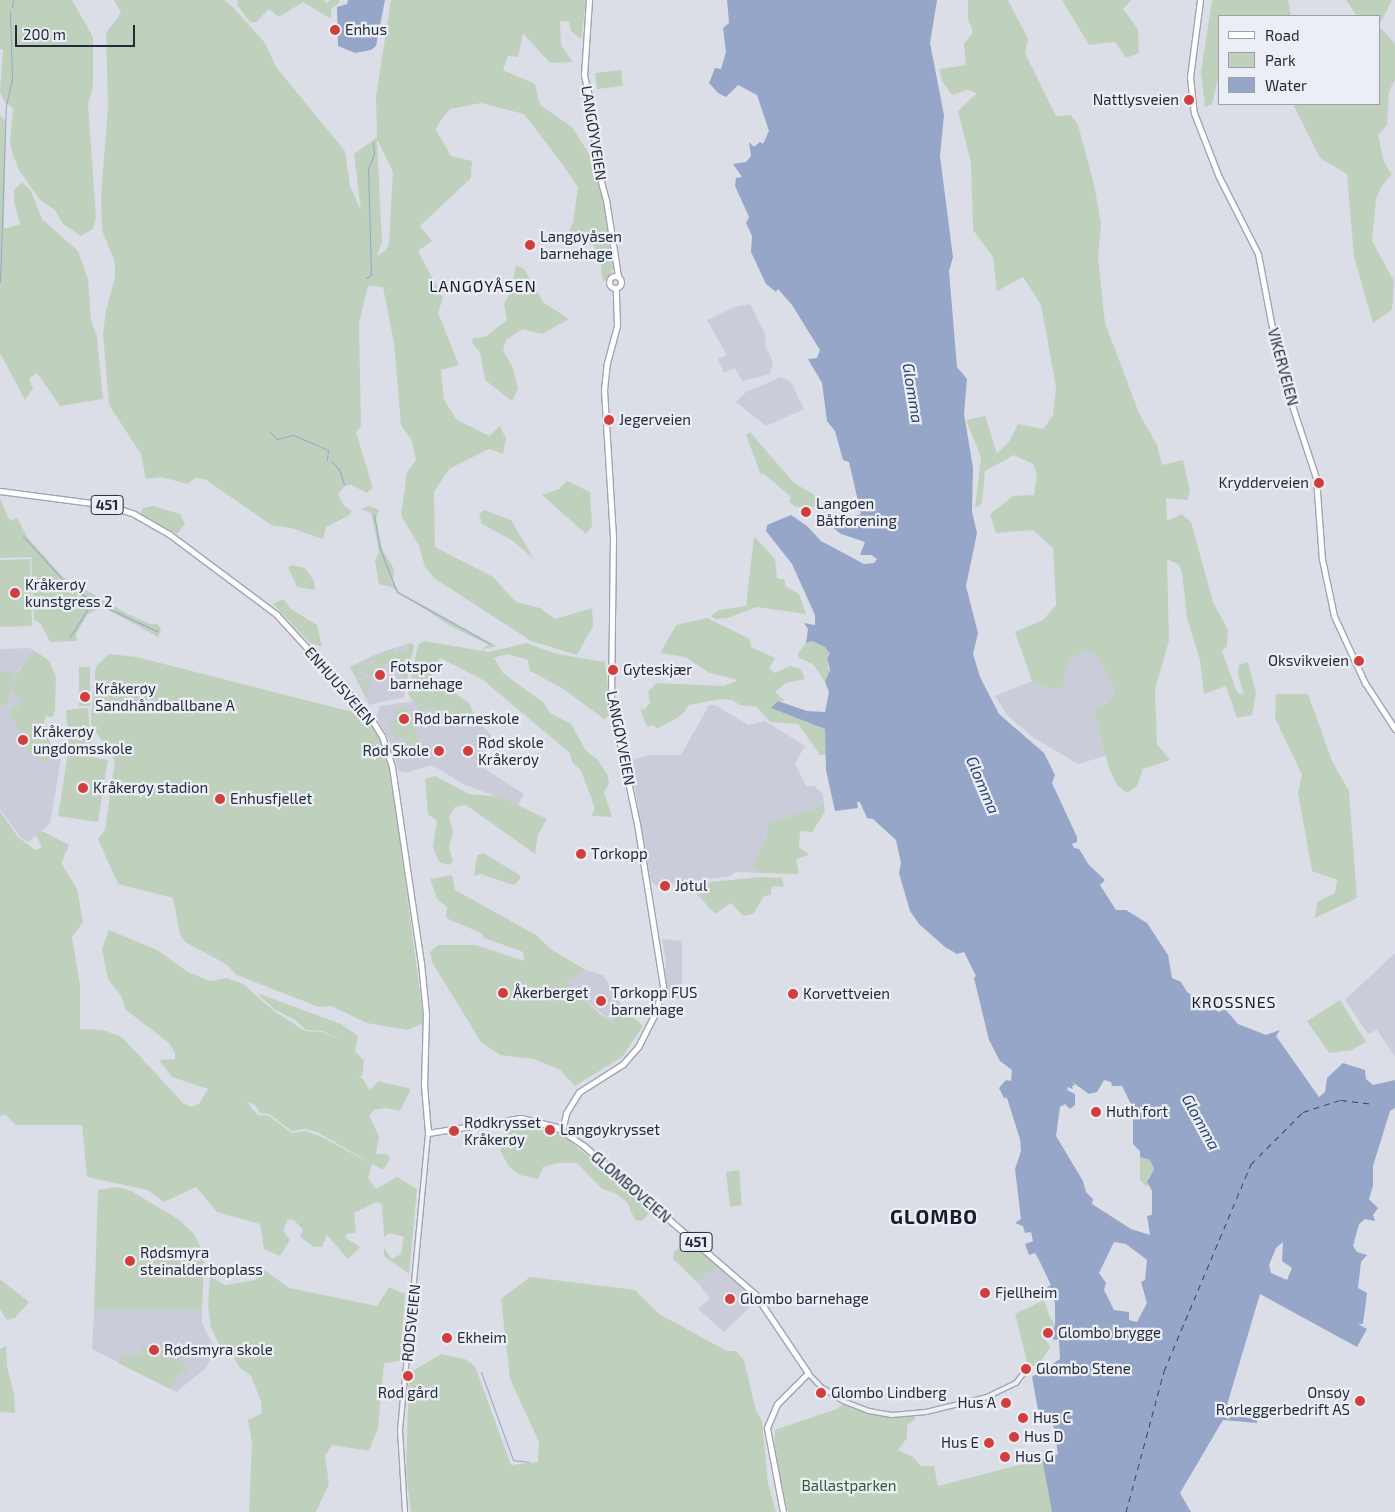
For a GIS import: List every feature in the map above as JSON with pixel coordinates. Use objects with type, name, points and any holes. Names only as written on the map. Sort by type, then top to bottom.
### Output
[{"type":"main road","name":"LANGØYVEIEN","points":[[556,1127],[583,1088],[619,1067],[632,1054],[655,1013],[663,986],[637,824],[611,701],[613,529],[604,390],[606,363],[617,324],[616,288],[622,283],[618,276],[608,209],[596,163],[593,114],[584,75],[589,0]]},
{"type":"main road","name":"VIKERVEIEN","points":[[1200,0],[1190,77],[1194,112],[1222,184],[1258,254],[1280,369],[1314,472],[1322,559],[1334,616],[1365,683],[1395,729]]},
{"type":"main road","name":"LANGØYVEIEN","points":[[612,277],[616,265]]},
{"type":"main road","points":[[616,288],[609,284],[612,277],[618,276]]},
{"type":"main road","name":"ENHUUSVEIEN","points":[[0,491],[107,505],[134,514],[169,534],[276,614],[374,723],[392,767],[421,963],[426,1014],[428,1133]]},
{"type":"main road","name":"GLOMBOVEIEN","points":[[428,1133],[521,1118],[556,1127],[748,1287],[808,1373]]},
{"type":"main road","name":"LANGØYVEIEN","points":[[562,1131],[564,1118]]},
{"type":"main road","points":[[783,1512],[767,1428],[777,1404],[808,1373]]},
{"type":"street","name":"RØDSVEIEN","points":[[405,1512],[400,1430],[428,1133]]},
{"type":"street","name":"GLOMBOVEIEN","points":[[808,1373],[821,1387],[843,1401],[868,1411],[892,1415],[926,1412],[987,1397],[1016,1383],[1023,1374]]},
{"type":"shaded area","points":[[750,304],[766,336],[765,345],[773,362],[770,374],[742,381],[735,368],[724,373],[718,359],[727,355],[707,320],[735,307]]},
{"type":"shaded area","points":[[781,377],[791,382],[804,409],[766,426],[736,402],[746,392]]},
{"type":"shaded area","name":"Fotspor barnehage","points":[[410,643],[414,645],[404,697],[369,705],[350,667],[376,654]]},
{"type":"shaded area","name":"Kråkerøy ungdomsskole","points":[[29,648],[37,652],[20,668],[11,694],[21,696],[50,757],[61,759],[50,824],[28,842],[21,838],[0,809],[0,649]]},
{"type":"shaded area","points":[[1086,650],[1098,656],[1114,688],[1112,699],[1103,704],[1096,722],[1106,756],[1078,764],[1034,738],[1007,715],[995,696],[1032,681],[1047,689],[1071,659]]},
{"type":"shaded area","name":"Rød Skole","points":[[440,697],[455,716],[478,722],[493,737],[477,764],[524,794],[518,805],[461,783],[432,765],[405,773],[399,771],[389,740],[376,716],[380,706],[414,701],[419,705]]},
{"type":"shaded area","name":"Jøtul","points":[[709,705],[715,705],[748,725],[765,721],[805,746],[795,763],[806,786],[814,786],[823,794],[824,805],[765,824],[768,829],[765,841],[753,865],[760,873],[736,872],[730,876],[657,886],[651,881],[630,760],[651,755],[681,755]]},
{"type":"shaded area","points":[[662,939],[682,941],[682,999],[664,997],[666,961]]},
{"type":"shaded area","points":[[1395,953],[1395,1057],[1377,1030],[1368,1034],[1345,1000]]},
{"type":"shaded area","name":"Tørkopp FUS barnehage","points":[[586,970],[603,975],[623,1008],[612,1022],[564,982]]},
{"type":"shaded area","name":"Glombo barnehage","points":[[719,1266],[748,1291],[751,1300],[749,1308],[724,1332],[698,1309],[710,1298],[697,1282]]},
{"type":"shaded area","name":"Rødsmyra skole","points":[[94,1310],[202,1310],[202,1323],[216,1351],[205,1369],[176,1392],[92,1349]]},
{"type":"green space","points":[[0,0],[72,0],[93,37],[93,87],[88,104],[96,217],[93,229],[81,236],[63,224],[55,210],[40,200],[19,170],[13,155],[10,143],[13,108],[5,103],[0,92],[3,49],[0,49]]},
{"type":"green space","points":[[114,0],[224,0],[233,7],[265,43],[276,67],[345,151],[350,186],[361,211],[354,154],[377,137],[376,96],[391,0],[586,0],[581,39],[571,31],[569,22],[560,21],[561,45],[573,62],[550,63],[523,33],[518,57],[508,56],[503,70],[535,84],[540,105],[572,127],[591,157],[607,207],[615,260],[612,272],[603,282],[600,260],[593,244],[587,243],[583,234],[569,231],[573,223],[578,187],[524,114],[481,103],[450,109],[438,124],[436,130],[451,156],[472,161],[471,178],[420,226],[432,241],[418,251],[443,298],[438,313],[459,365],[441,370],[444,400],[457,420],[489,436],[500,426],[506,439],[503,454],[489,449],[449,469],[434,492],[435,547],[493,577],[516,602],[540,608],[555,619],[592,608],[593,626],[577,655],[531,641],[434,578],[425,567],[419,546],[401,515],[407,472],[416,460],[412,441],[401,425],[394,343],[383,287],[368,286],[359,323],[361,426],[356,432],[373,488],[367,493],[351,485],[345,486],[338,494],[344,506],[352,511],[348,516],[326,527],[323,539],[291,528],[271,525],[205,479],[195,478],[188,484],[161,477],[146,479],[141,454],[109,405],[103,334],[106,311],[115,277],[115,263],[102,230],[101,196],[108,107],[106,33],[121,13]],"holes":[[[377,139],[393,172],[389,243],[385,251],[377,256],[382,242]]]},
{"type":"green space","points":[[238,0],[324,0],[326,4],[330,0],[338,0],[340,2],[331,9],[331,19],[303,2],[279,17],[269,9],[256,22],[250,22],[237,5]]},
{"type":"green space","points":[[968,0],[1008,0],[1028,39],[1025,53],[1056,116],[1071,115],[1078,125],[1094,184],[1101,224],[1098,258],[1105,323],[1139,413],[1157,445],[1162,465],[1183,460],[1190,491],[1187,500],[1166,498],[1167,521],[1182,514],[1191,522],[1213,602],[1228,630],[1227,646],[1222,651],[1237,692],[1244,695],[1238,674],[1239,665],[1248,662],[1256,693],[1252,715],[1237,718],[1226,686],[1204,694],[1200,660],[1187,618],[1182,572],[1179,565],[1167,559],[1169,641],[1155,689],[1157,744],[1170,760],[1143,769],[1137,786],[1127,793],[1117,785],[1110,771],[1096,722],[1096,709],[1112,699],[1114,688],[1098,656],[1086,650],[1071,659],[1064,670],[1063,689],[1047,689],[1032,681],[1015,632],[1043,620],[1056,605],[1053,548],[1033,530],[996,533],[990,514],[1013,496],[1034,495],[1037,475],[1033,464],[1014,455],[985,471],[982,504],[975,508],[981,457],[966,420],[985,416],[997,453],[1009,442],[1018,424],[1043,429],[1053,415],[1056,387],[1041,305],[1023,277],[997,291],[993,257],[973,230],[971,163],[958,111],[977,93],[967,90],[952,95],[942,81],[939,69],[966,65],[964,44],[973,32],[968,19]]},
{"type":"green space","points":[[1062,0],[1131,0],[1123,9],[1138,29],[1139,53],[1126,58],[1115,42],[1089,45]]},
{"type":"green space","points":[[1212,0],[1288,0],[1291,15],[1218,15],[1218,79],[1212,104],[1205,107],[1201,72]]},
{"type":"green space","points":[[1346,0],[1392,0],[1380,24],[1380,15],[1356,15]]},
{"type":"green space","points":[[1380,27],[1395,44],[1395,80],[1389,91],[1387,125],[1378,135],[1384,162],[1392,174],[1381,187],[1376,200],[1372,241],[1394,281],[1392,310],[1373,323],[1354,257],[1347,174],[1320,158],[1294,105],[1380,105]]},
{"type":"green space","points":[[621,70],[623,86],[597,89],[595,73]]},
{"type":"green space","points":[[0,115],[6,122],[4,229],[20,224],[14,202],[14,190],[22,182],[31,191],[42,219],[78,251],[88,279],[91,320],[97,337],[103,399],[60,406],[37,373],[29,379],[33,388],[25,400],[0,353]]},
{"type":"green space","points":[[516,265],[524,269],[544,303],[569,319],[542,334],[522,329],[506,340],[503,350],[512,366],[518,388],[512,401],[485,380],[480,352],[472,343],[473,338],[485,337],[507,320],[504,303],[510,294]]},
{"type":"green space","points":[[750,432],[794,483],[813,494],[818,504],[808,509],[794,506],[789,502],[791,497],[764,474],[761,475],[746,435]]},
{"type":"green space","points":[[567,481],[590,492],[592,526],[586,534],[542,495],[559,489]]},
{"type":"green space","points":[[0,499],[9,519],[12,521],[17,517],[27,537],[63,577],[126,613],[150,624],[158,624],[161,630],[158,637],[103,607],[88,614],[76,634],[77,641],[50,642],[41,624],[34,620],[31,557],[0,558]]},
{"type":"green space","points":[[153,506],[180,514],[185,524],[177,534],[140,515],[143,508]]},
{"type":"green space","points":[[369,506],[379,510],[376,518],[382,549],[394,569],[393,580],[398,591],[496,646],[480,650],[489,645],[452,627],[391,587],[379,584],[375,561],[379,551],[371,513],[361,509]]},
{"type":"green space","points":[[484,510],[511,520],[534,559],[513,541],[482,524],[479,514]]},
{"type":"green space","points":[[754,536],[775,559],[777,578],[785,580],[785,586],[799,594],[806,614],[757,607],[728,618],[715,619],[711,616],[719,610],[746,606]]},
{"type":"green space","name":"Kråkerøy kunstgress 2","points":[[30,559],[32,626],[0,627],[0,560]]},
{"type":"green space","points":[[292,565],[305,568],[314,581],[315,590],[297,587],[288,567]]},
{"type":"green space","points":[[283,599],[291,609],[317,625],[322,647],[310,643],[273,604]]},
{"type":"green space","points":[[707,618],[750,639],[751,647],[775,658],[769,668],[775,673],[790,666],[801,669],[805,679],[786,683],[775,692],[785,701],[778,701],[772,708],[825,729],[827,755],[820,755],[798,724],[770,722],[757,707],[740,705],[732,700],[721,699],[689,705],[682,715],[657,729],[654,725],[647,727],[640,708],[644,710],[650,703],[648,692],[656,683],[724,686],[738,680],[710,673],[685,657],[660,653],[676,625]]},
{"type":"green space","points":[[424,641],[489,652],[526,643],[557,654],[605,662],[611,714],[604,719],[562,688],[530,671],[528,660],[507,654],[494,658],[503,673],[544,703],[550,713],[571,724],[586,751],[598,760],[608,776],[609,784],[604,792],[612,817],[592,816],[595,808],[581,771],[572,762],[570,753],[483,680],[440,658],[432,677],[469,703],[478,722],[435,712],[435,707],[418,714],[417,708],[433,700],[419,705],[411,699],[408,693],[418,645]]},
{"type":"green space","points":[[812,641],[825,646],[830,654],[827,658],[830,678],[825,682],[813,664],[799,658],[798,653],[806,643]]},
{"type":"green space","points":[[410,643],[414,645],[404,689],[398,682],[403,680],[401,664],[408,664],[404,685],[410,661],[398,662],[397,653],[408,650]]},
{"type":"green space","points":[[394,648],[397,662],[382,664],[383,667],[378,668],[371,659],[369,662],[364,662],[355,668],[366,663],[376,666],[374,678],[364,672],[365,665],[370,666],[369,670],[371,665],[364,664],[363,669],[358,669],[358,675],[364,674],[363,677],[357,678],[355,671],[357,680],[371,678],[368,691],[360,684],[364,690],[373,693],[366,697],[350,667]]},
{"type":"green space","points":[[37,652],[49,661],[56,677],[55,710],[53,717],[46,716],[44,721],[53,752],[45,763],[28,750],[10,714],[11,707],[18,708],[21,700],[20,696],[11,694],[16,677],[26,660]]},
{"type":"green space","points":[[109,654],[137,657],[348,711],[360,709],[373,724],[389,758],[424,1023],[407,1030],[367,1023],[331,1006],[319,1007],[237,975],[226,964],[185,942],[180,934],[173,898],[118,884],[98,839],[105,830],[115,761],[91,724],[96,666]]},
{"type":"green space","points":[[79,667],[90,667],[90,706],[79,706]]},
{"type":"green space","points":[[0,670],[15,674],[7,704],[3,706],[0,704]]},
{"type":"green space","points":[[1276,694],[1308,694],[1332,761],[1349,791],[1357,898],[1315,918],[1317,902],[1335,893],[1337,880],[1312,871],[1298,793],[1302,775],[1275,718]]},
{"type":"green space","points":[[406,706],[421,747],[398,756],[394,744],[405,740],[404,736],[395,739],[389,723],[397,719],[394,711]]},
{"type":"green space","points":[[88,708],[91,743],[69,745],[66,710]]},
{"type":"green space","name":"Kråkerøy stadion","points":[[68,753],[108,760],[98,822],[58,816]]},
{"type":"green space","points":[[435,776],[469,794],[501,797],[547,819],[538,835],[535,854],[466,805],[455,807],[449,818],[453,832],[449,848],[453,861],[449,865],[439,862],[433,847],[437,820],[428,815],[425,779]]},
{"type":"green space","points":[[824,805],[825,812],[812,832],[800,831],[799,847],[809,855],[796,859],[799,874],[760,873],[753,865],[765,841],[768,829],[765,824]]},
{"type":"green space","points":[[0,811],[18,837],[35,850],[42,848],[35,832],[44,832],[69,845],[61,863],[77,889],[83,922],[72,937],[80,986],[80,1029],[103,1030],[122,1037],[183,1103],[190,1107],[199,1104],[208,1089],[172,1077],[159,1060],[175,1059],[175,1053],[169,1043],[126,1010],[121,996],[108,979],[102,949],[109,930],[157,950],[188,972],[210,981],[227,978],[243,984],[274,1011],[305,1031],[322,1032],[343,1040],[322,1031],[306,1030],[295,1020],[274,1009],[257,993],[341,1024],[358,1036],[355,1051],[364,1061],[362,1077],[356,1078],[362,1078],[370,1090],[378,1081],[411,1089],[400,1111],[386,1108],[374,1110],[369,1116],[379,1136],[376,1154],[387,1154],[390,1159],[383,1170],[317,1132],[305,1129],[292,1131],[269,1114],[260,1113],[255,1105],[246,1101],[258,1115],[269,1116],[292,1133],[305,1131],[320,1136],[372,1164],[368,1178],[376,1189],[397,1177],[417,1189],[409,1274],[384,1256],[384,1248],[392,1259],[401,1254],[404,1237],[389,1233],[384,1237],[382,1205],[377,1202],[354,1213],[356,1233],[346,1234],[346,1238],[360,1247],[348,1259],[327,1235],[322,1247],[314,1247],[300,1237],[303,1230],[294,1220],[288,1219],[283,1231],[290,1240],[280,1256],[264,1249],[260,1224],[217,1212],[196,1187],[164,1202],[148,1190],[87,1177],[82,1125],[16,1125],[5,1114],[0,1116]]},
{"type":"green space","points":[[484,853],[521,876],[518,882],[513,885],[481,874],[474,876],[477,855]]},
{"type":"green space","points":[[452,875],[455,890],[536,935],[552,950],[586,970],[565,982],[600,1014],[612,1022],[623,1008],[643,1026],[622,1057],[575,1086],[560,1070],[534,1059],[500,1055],[481,1042],[432,962],[430,952],[438,945],[476,945],[524,961],[524,956],[523,952],[484,938],[481,933],[446,918],[447,907],[437,899],[430,879]]},
{"type":"green space","points":[[762,877],[782,878],[784,887],[774,886],[771,889],[771,895],[764,896],[753,914],[743,916],[731,903],[715,914],[693,890],[704,892],[709,882]]},
{"type":"green space","points":[[1340,1000],[1366,1042],[1352,1050],[1329,1053],[1307,1021]]},
{"type":"green space","points":[[515,1120],[529,1122],[564,1136],[652,1210],[642,1221],[635,1220],[627,1202],[615,1193],[602,1189],[577,1163],[558,1163],[543,1167],[538,1179],[520,1175],[509,1167],[500,1150]]},
{"type":"green space","points":[[1140,1157],[1150,1160],[1154,1169],[1148,1178],[1147,1187],[1140,1180]]},
{"type":"green space","points":[[739,1170],[742,1205],[730,1207],[726,1172]]},
{"type":"green space","points":[[117,1187],[131,1191],[178,1219],[194,1234],[202,1250],[204,1264],[202,1310],[94,1310],[98,1190]]},
{"type":"green space","points":[[689,1240],[719,1266],[697,1282],[673,1259],[674,1252]]},
{"type":"green space","points":[[263,1269],[289,1288],[377,1306],[389,1287],[405,1294],[400,1361],[384,1363],[378,1428],[369,1451],[332,1445],[325,1456],[329,1484],[316,1512],[249,1512],[252,1443],[248,1420],[262,1413],[261,1402],[251,1376],[240,1368],[229,1350],[222,1350],[211,1328],[208,1305],[210,1276],[225,1285],[255,1280]]},
{"type":"green space","points":[[530,1277],[635,1290],[659,1314],[727,1351],[736,1351],[744,1360],[756,1411],[762,1421],[768,1483],[776,1512],[411,1512],[406,1474],[409,1373],[441,1354],[465,1359],[475,1366],[511,1465],[538,1462],[539,1442],[510,1379],[501,1299]]},
{"type":"green space","points":[[0,1279],[29,1302],[15,1318],[7,1320],[0,1309]]},
{"type":"green space","points":[[1044,1300],[1050,1318],[1055,1324],[1042,1334],[1050,1347],[1042,1360],[1029,1369],[1015,1314]]},
{"type":"green space","points":[[153,1345],[174,1359],[180,1358],[189,1372],[180,1372],[170,1389],[118,1363],[122,1355],[139,1355],[144,1346],[150,1348]]},
{"type":"green space","points":[[6,1346],[7,1366],[14,1394],[15,1413],[0,1412],[0,1349]]},
{"type":"green space","name":"Ballastparken","points":[[842,1404],[878,1416],[915,1416],[916,1419],[907,1425],[907,1438],[898,1450],[913,1457],[921,1466],[934,1466],[938,1486],[1042,1459],[1052,1512],[788,1512],[774,1450],[775,1430],[839,1408]]},
{"type":"water","points":[[348,0],[385,0],[376,46],[371,50],[355,53],[338,46],[337,7],[347,4]]},
{"type":"water","name":"Glomma","points":[[727,0],[937,0],[930,43],[944,115],[940,156],[953,257],[949,271],[957,367],[967,379],[964,414],[973,468],[972,512],[977,533],[966,586],[978,633],[973,654],[980,677],[999,714],[1044,753],[1055,775],[1052,783],[1077,837],[1077,842],[1072,844],[1074,848],[1079,849],[1089,865],[1105,880],[1100,885],[1116,910],[1126,910],[1147,923],[1168,955],[1172,978],[1181,982],[1187,992],[1219,1012],[1225,1009],[1238,1024],[1266,1035],[1280,1030],[1276,1036],[1319,1097],[1325,1092],[1327,1078],[1343,1063],[1365,1070],[1366,1079],[1373,1085],[1395,1080],[1395,1108],[1390,1111],[1373,1166],[1373,1186],[1369,1199],[1378,1208],[1373,1215],[1375,1221],[1365,1219],[1359,1224],[1353,1246],[1357,1252],[1367,1255],[1361,1262],[1358,1288],[1367,1293],[1363,1324],[1358,1324],[1367,1329],[1357,1347],[1260,1294],[1224,1415],[1257,1419],[1257,1423],[1223,1420],[1180,1493],[1191,1512],[1052,1512],[1042,1459],[1058,1454],[1052,1418],[1040,1421],[1032,1377],[1060,1359],[1059,1339],[1054,1340],[1050,1334],[1055,1325],[1055,1302],[1051,1298],[1054,1295],[1050,1296],[1047,1287],[1051,1285],[1035,1253],[1029,1255],[1025,1244],[1033,1241],[1031,1232],[1025,1233],[1023,1226],[1015,1223],[1021,1219],[1015,1169],[1021,1151],[1020,1139],[1007,1098],[1004,1098],[999,1088],[1006,1080],[1011,1081],[1012,1070],[1000,1061],[989,1040],[974,978],[976,976],[964,952],[957,954],[945,947],[919,924],[910,911],[899,873],[901,863],[896,840],[873,819],[867,818],[860,802],[857,802],[858,808],[835,811],[826,770],[825,729],[771,708],[778,701],[807,711],[825,712],[829,692],[825,682],[830,670],[827,658],[830,654],[825,647],[812,641],[806,643],[808,629],[804,623],[815,625],[815,615],[792,564],[766,531],[767,525],[791,515],[807,526],[821,541],[864,564],[874,563],[877,559],[871,555],[860,555],[865,542],[841,534],[826,522],[831,514],[840,521],[861,514],[849,462],[843,460],[835,431],[827,421],[822,383],[808,359],[817,358],[820,350],[792,305],[778,289],[776,292],[766,284],[751,252],[752,236],[746,223],[749,217],[735,186],[736,178],[742,177],[733,164],[746,162],[751,156],[749,142],[754,147],[760,142],[763,144],[769,131],[757,95],[738,85],[726,97],[718,93],[709,83],[715,68],[721,69],[726,52],[723,28],[729,23]],"holes":[[[1104,1080],[1111,1082],[1112,1086],[1122,1086],[1133,1108],[1133,1144],[1140,1151],[1140,1157],[1150,1160],[1154,1169],[1147,1182],[1152,1191],[1152,1215],[1147,1216],[1150,1235],[1131,1229],[1092,1204],[1093,1199],[1086,1192],[1083,1181],[1056,1136],[1060,1107],[1065,1104],[1070,1109],[1075,1105],[1075,1094],[1067,1090],[1068,1087],[1073,1089],[1072,1086],[1075,1085],[1071,1081],[1089,1094],[1097,1092]],[[1114,1242],[1126,1244],[1147,1260],[1145,1280],[1141,1282],[1147,1303],[1137,1322],[1129,1320],[1129,1312],[1114,1310],[1104,1290],[1106,1283],[1099,1273]],[[1283,1242],[1282,1261],[1292,1268],[1287,1280],[1271,1273],[1269,1265],[1276,1248]]]},
{"type":"waterway","points":[[12,7],[13,0]]},
{"type":"waterway","points":[[0,282],[6,105],[12,79],[10,11]]},
{"type":"waterway","points":[[366,278],[371,275],[368,169],[374,154],[373,142]]},
{"type":"waterway","points":[[270,432],[277,439],[293,435],[328,450],[327,460]]},
{"type":"waterway","points":[[331,461],[339,469],[344,484]]},
{"type":"waterway","points":[[374,515],[380,549],[397,592],[491,644]]},
{"type":"waterway","points":[[23,536],[64,581],[92,601],[157,631]]},
{"type":"waterway","points":[[70,637],[92,602]]},
{"type":"waterway","points":[[481,1372],[513,1460],[529,1462]]},
{"type":"ferry route","points":[[1126,1512],[1164,1371],[1251,1164],[1303,1112],[1341,1100],[1372,1104]]},
{"type":"place","name":"Enhus","points":[[335,30]]},
{"type":"place","name":"Nattlysveien","points":[[1189,100]]},
{"type":"place","name":"Langøyåsen barnehage","points":[[530,245]]},
{"type":"place","name":"Jegerveien","points":[[609,420]]},
{"type":"place","name":"Krydderveien","points":[[1319,483]]},
{"type":"place","name":"Langøen Båtforening","points":[[806,512]]},
{"type":"place","name":"Kråkerøy kunstgress 2","points":[[15,593]]},
{"type":"place","name":"Oksvikveien","points":[[1359,661]]},
{"type":"place","name":"Gyteskjær","points":[[613,670]]},
{"type":"place","name":"Fotspor barnehage","points":[[380,675]]},
{"type":"place","name":"Kråkerøy Sandhåndballbane A","points":[[85,697]]},
{"type":"place","name":"Rød barneskole","points":[[404,719]]},
{"type":"place","name":"Kråkerøy ungdomsskole","points":[[23,740]]},
{"type":"place","name":"Rød Skole","points":[[439,751]]},
{"type":"place","name":"Rød skole Kråkerøy","points":[[468,751]]},
{"type":"place","name":"Kråkerøy stadion","points":[[83,788]]},
{"type":"place","name":"Enhusfjellet","points":[[220,799]]},
{"type":"place","name":"Tørkopp","points":[[581,854]]},
{"type":"place","name":"Jøtul","points":[[665,886]]},
{"type":"place","name":"Åkerberget","points":[[503,993]]},
{"type":"place","name":"Korvettveien","points":[[793,994]]},
{"type":"place","name":"Tørkopp FUS barnehage","points":[[601,1001]]},
{"type":"place","name":"Huth fort","points":[[1096,1112]]},
{"type":"place","name":"Langøykrysset","points":[[550,1130]]},
{"type":"place","name":"Rødkrysset Kråkerøy","points":[[454,1131]]},
{"type":"place","name":"Rødsmyra steinalderboplass","points":[[130,1261]]},
{"type":"place","name":"Fjellheim","points":[[985,1293]]},
{"type":"place","name":"Glombo barnehage","points":[[730,1299]]},
{"type":"place","name":"Glombo brygge","points":[[1048,1333]]},
{"type":"place","name":"Ekheim","points":[[447,1338]]},
{"type":"place","name":"Rødsmyra skole","points":[[154,1350]]},
{"type":"place","name":"Glombo Stene","points":[[1026,1369]]},
{"type":"place","name":"Rød gård","points":[[408,1376]]},
{"type":"place","name":"Glombo Lindberg","points":[[821,1393]]},
{"type":"place","name":"Onsøy Rørleggerbedrift AS","points":[[1360,1401]]},
{"type":"place","name":"Hus A","points":[[1006,1403]]},
{"type":"place","name":"Hus C","points":[[1023,1418]]},
{"type":"place","name":"Hus D","points":[[1014,1437]]},
{"type":"place","name":"Hus E","points":[[989,1443]]},
{"type":"place","name":"Hus G","points":[[1005,1457]]},
{"type":"district","name":"LANGØYÅSEN","points":[[483,286]]},
{"type":"district","name":"KROSSNES","points":[[1234,1002]]},
{"type":"district","name":"GLOMBO","points":[[934,1216]]}]
